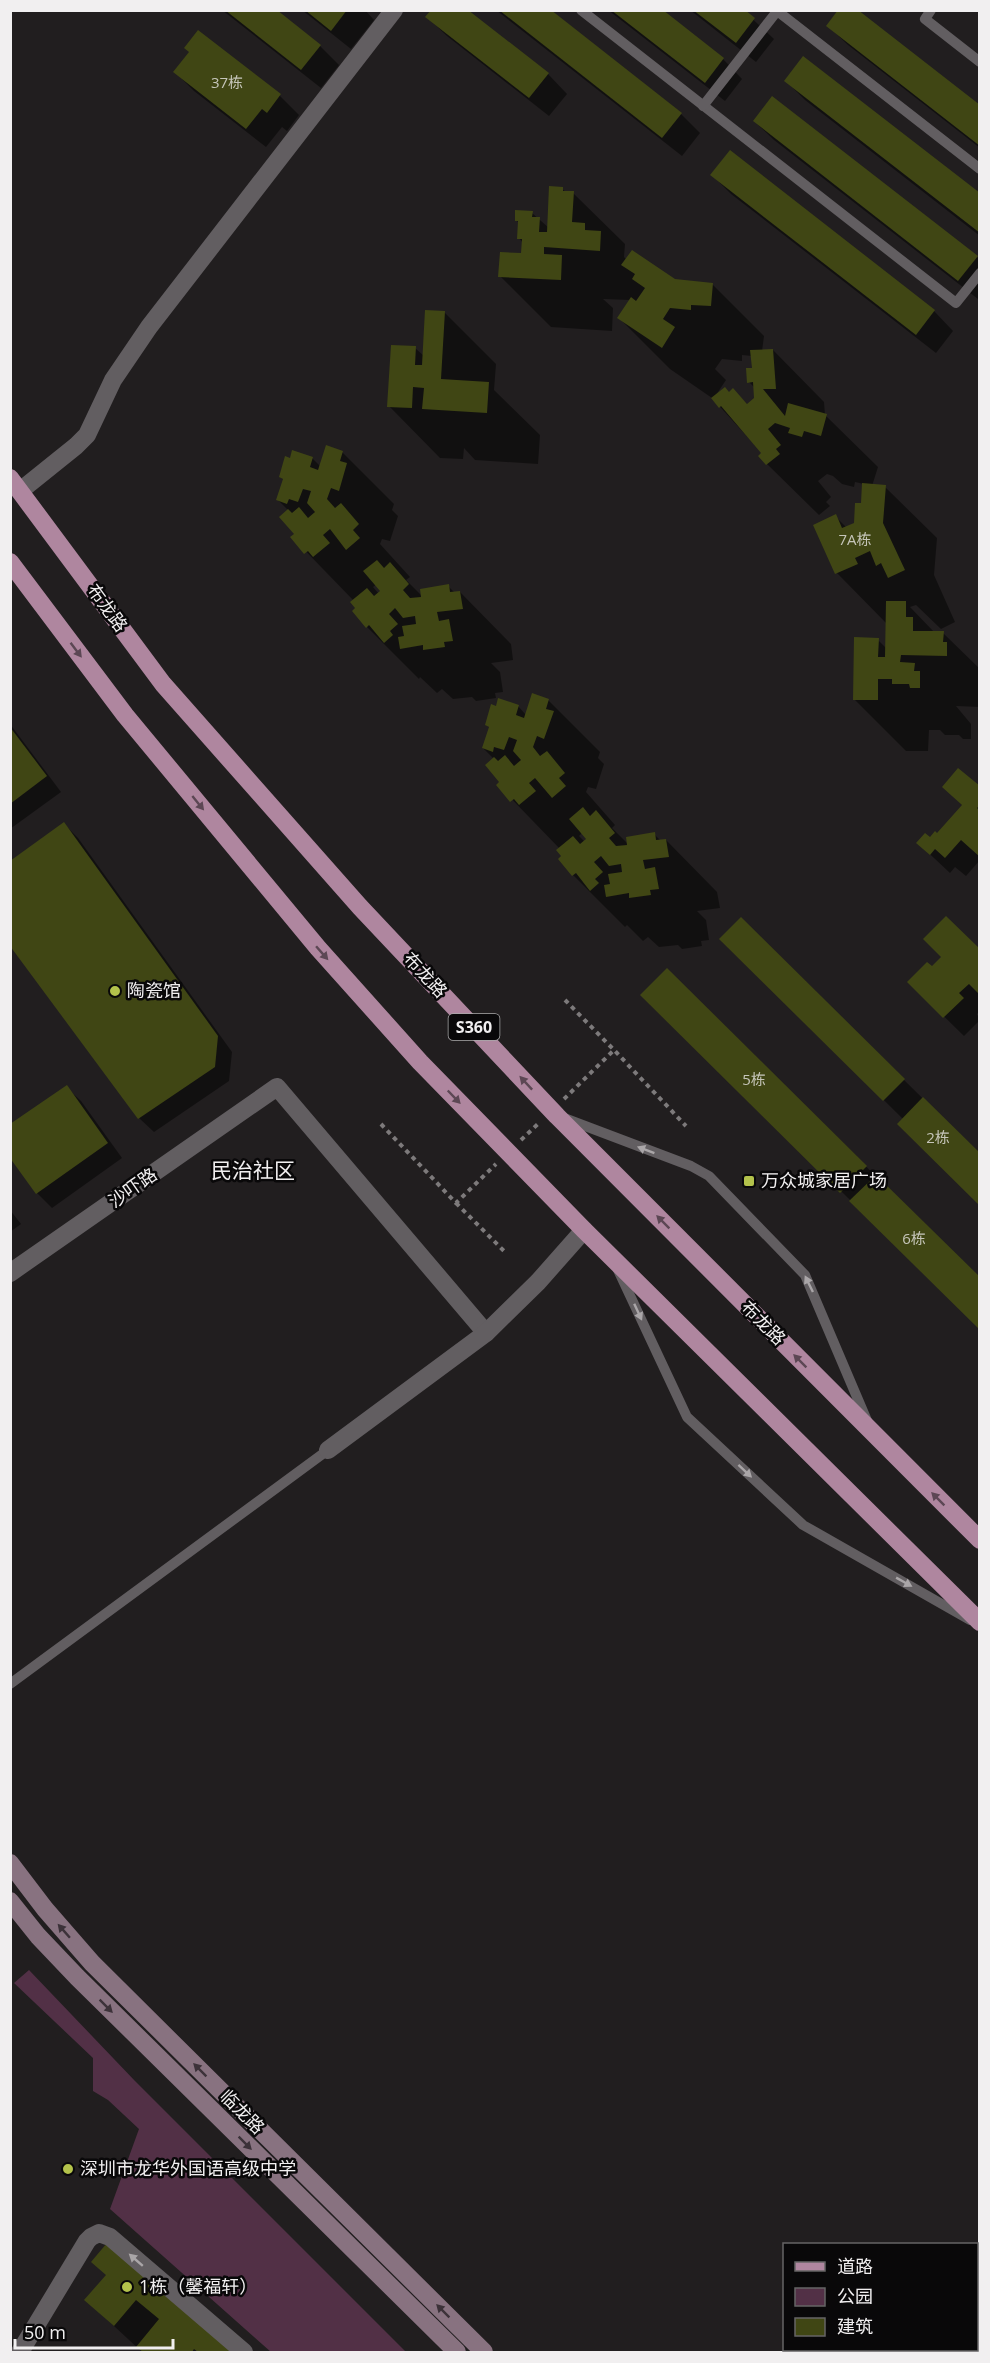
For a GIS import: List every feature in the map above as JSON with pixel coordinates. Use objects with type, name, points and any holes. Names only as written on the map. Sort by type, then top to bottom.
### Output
[{"type":"main road","name":"布龙路","points":[[15,484],[163,684],[360,907],[553,1112],[980,1540]]},
{"type":"main road","points":[[10,562],[125,715],[318,948],[420,1062],[584,1230],[980,1623]]},
{"type":"main road","name":"临龙路","points":[[10,1863],[45,1909],[92,1963],[484,2352]]},
{"type":"main road","name":"临龙路","points":[[10,1901],[38,1936],[77,1977],[457,2352]]},
{"type":"street","points":[[15,484],[76,446],[87,435],[113,380],[149,327],[394,10]]},
{"type":"street","name":"沙吓路","points":[[10,1273],[277,1088],[486,1333]]},
{"type":"street","points":[[328,1450],[486,1333],[538,1282],[584,1230]]},
{"type":"street","points":[[23,2351],[87,2241],[91,2236],[99,2233],[110,2237],[244,2352]]},
{"type":"lane","points":[[581,10],[956,303],[980,273]]},
{"type":"lane","points":[[931,10],[925,19],[980,62]]},
{"type":"lane","points":[[704,106],[777,11],[980,170]]},
{"type":"lane","points":[[553,1112],[691,1166],[709,1176],[806,1275],[873,1434]]},
{"type":"lane","points":[[613,1259],[687,1417],[803,1525],[980,1623]]},
{"type":"lane","points":[[10,1684],[328,1450]]},
{"type":"path","points":[[565,1000],[686,1126]]},
{"type":"path","points":[[514,1147],[553,1112],[614,1050]]},
{"type":"path","points":[[381,1124],[506,1253]]},
{"type":"path","points":[[456,1203],[498,1163]]},
{"type":"green space","points":[[29,1970],[135,2081],[406,2352],[271,2352],[110,2209],[139,2129],[108,2100],[93,2091],[93,2058],[14,1983]]},
{"type":"building","points":[[225,10],[277,10],[321,45],[301,70]]},
{"type":"building","points":[[305,10],[347,10],[331,31]]},
{"type":"building","points":[[431,10],[468,10],[549,73],[529,98],[425,17]]},
{"type":"building","points":[[499,10],[551,10],[682,113],[662,138]]},
{"type":"building","points":[[611,10],[663,10],[724,58],[705,83]]},
{"type":"building","points":[[693,10],[745,10],[755,18],[736,43]]},
{"type":"building","points":[[838,10],[858,10],[980,105],[980,146],[826,26]]},
{"type":"building","points":[[198,30],[281,94],[267,113],[262,109],[246,129],[173,72],[189,52],[184,48]]},
{"type":"building","points":[[803,56],[980,193],[980,233],[784,81]]},
{"type":"building","points":[[772,96],[978,256],[958,281],[753,121]]},
{"type":"building","points":[[730,150],[935,310],[916,335],[710,175]]},
{"type":"building","points":[[549,186],[563,187],[563,191],[574,191],[572,222],[585,223],[585,230],[601,231],[600,251],[544,247],[544,254],[562,255],[561,280],[498,277],[500,252],[521,253],[522,239],[517,239],[518,221],[515,221],[515,210],[533,211],[532,217],[540,217],[539,232],[547,232]]},
{"type":"building","points":[[632,250],[675,279],[713,283],[711,306],[691,305],[691,310],[670,308],[663,319],[675,327],[662,348],[617,318],[631,297],[636,301],[645,288],[632,279],[635,274],[621,265]]},
{"type":"building","points":[[425,310],[445,311],[441,379],[489,382],[487,413],[422,409],[424,388],[413,387],[412,408],[387,407],[391,345],[416,346],[415,365],[422,365]]},
{"type":"building","points":[[773,349],[776,389],[763,389],[785,416],[788,403],[827,414],[821,436],[804,431],[802,437],[788,433],[790,428],[775,423],[768,429],[781,445],[776,449],[780,454],[766,465],[758,456],[761,453],[721,406],[719,408],[711,398],[725,387],[729,392],[733,388],[747,404],[754,398],[753,382],[747,383],[746,368],[752,368],[750,350]]},
{"type":"building","points":[[326,445],[343,451],[340,461],[347,463],[339,491],[331,488],[327,499],[335,508],[341,503],[359,524],[353,530],[360,538],[346,550],[330,529],[323,535],[330,543],[313,557],[308,551],[304,554],[290,537],[294,534],[279,517],[288,509],[292,513],[299,507],[308,518],[315,512],[307,503],[311,491],[303,489],[298,502],[289,499],[287,504],[276,500],[283,479],[279,477],[285,456],[290,458],[292,450],[313,457],[310,467],[318,470]]},
{"type":"building","points":[[862,483],[886,485],[883,523],[905,570],[888,578],[881,563],[876,566],[870,551],[855,558],[858,564],[835,574],[813,525],[836,514],[842,528],[854,523],[855,503],[861,503]]},
{"type":"building","points":[[377,560],[384,568],[390,562],[409,584],[403,590],[410,598],[421,597],[420,589],[449,584],[450,592],[460,591],[463,609],[437,612],[439,621],[449,619],[453,641],[444,642],[445,647],[423,650],[423,645],[400,649],[398,637],[404,636],[402,626],[416,624],[415,616],[403,618],[395,608],[389,614],[398,624],[390,631],[393,635],[384,643],[369,625],[366,628],[352,611],[355,608],[350,602],[367,588],[374,596],[380,591],[363,571]]},
{"type":"building","points":[[886,601],[906,601],[906,617],[913,617],[913,631],[944,631],[943,642],[947,642],[947,656],[901,655],[900,662],[915,663],[914,671],[920,671],[920,688],[910,688],[909,684],[892,684],[892,679],[878,679],[878,700],[853,700],[854,637],[879,638],[878,657],[885,657]]},
{"type":"building","points":[[532,693],[549,699],[546,709],[554,711],[544,739],[537,736],[533,747],[540,756],[547,751],[565,773],[559,778],[566,786],[552,798],[535,778],[529,783],[536,791],[519,805],[514,799],[510,802],[496,785],[499,782],[485,765],[494,757],[498,761],[505,755],[514,766],[521,760],[513,751],[517,740],[509,737],[504,750],[494,747],[493,752],[482,748],[489,727],[485,725],[491,704],[496,706],[498,698],[519,705],[516,715],[524,718]]},
{"type":"building","points":[[10,727],[47,776],[10,804]]},
{"type":"building","points":[[958,768],[980,786],[980,805],[977,808],[980,811],[980,857],[961,840],[945,858],[935,849],[930,855],[916,843],[925,833],[930,837],[935,831],[937,833],[962,805],[942,787]]},
{"type":"building","points":[[583,807],[590,816],[596,810],[615,833],[609,838],[616,846],[627,845],[626,837],[655,832],[656,840],[666,839],[669,857],[643,860],[645,869],[655,867],[659,889],[650,890],[651,895],[629,898],[629,893],[606,897],[604,885],[610,884],[608,874],[622,872],[621,864],[609,866],[601,856],[594,862],[603,872],[595,879],[599,883],[590,891],[576,873],[572,876],[558,859],[561,856],[556,850],[573,836],[580,844],[586,839],[569,819]]},
{"type":"building","name":"陶瓷馆","points":[[64,822],[218,1036],[215,1067],[138,1119],[10,946],[10,861]]},
{"type":"building","points":[[946,916],[980,949],[980,995],[969,984],[959,993],[964,998],[943,1018],[907,982],[927,962],[932,966],[941,957],[923,939]]},
{"type":"building","points":[[741,917],[905,1079],[883,1101],[719,939]]},
{"type":"building","points":[[667,968],[867,1166],[840,1193],[640,995]]},
{"type":"building","points":[[67,1085],[108,1143],[36,1194],[10,1158],[10,1124]]},
{"type":"building","points":[[923,1097],[980,1153],[980,1206],[897,1124]]},
{"type":"building","points":[[876,1175],[980,1277],[980,1330],[849,1201]]},
{"type":"building","name":"1栋（馨福轩）","points":[[107,2243],[235,2352],[198,2352],[194,2349],[192,2352],[143,2352],[136,2347],[159,2319],[136,2300],[114,2326],[84,2300],[106,2275],[91,2262]]},
{"type":"place","name":"陶瓷馆","points":[[115,991]]},
{"type":"place","name":"万众城家居广场","points":[[749,1181]]},
{"type":"place","name":"深圳市龙华外国语高级中学","points":[[68,2169]]},
{"type":"place","name":"1栋（馨福轩）","points":[[127,2287]]},
{"type":"district","name":"民治社区","points":[[253,1171]]}]
